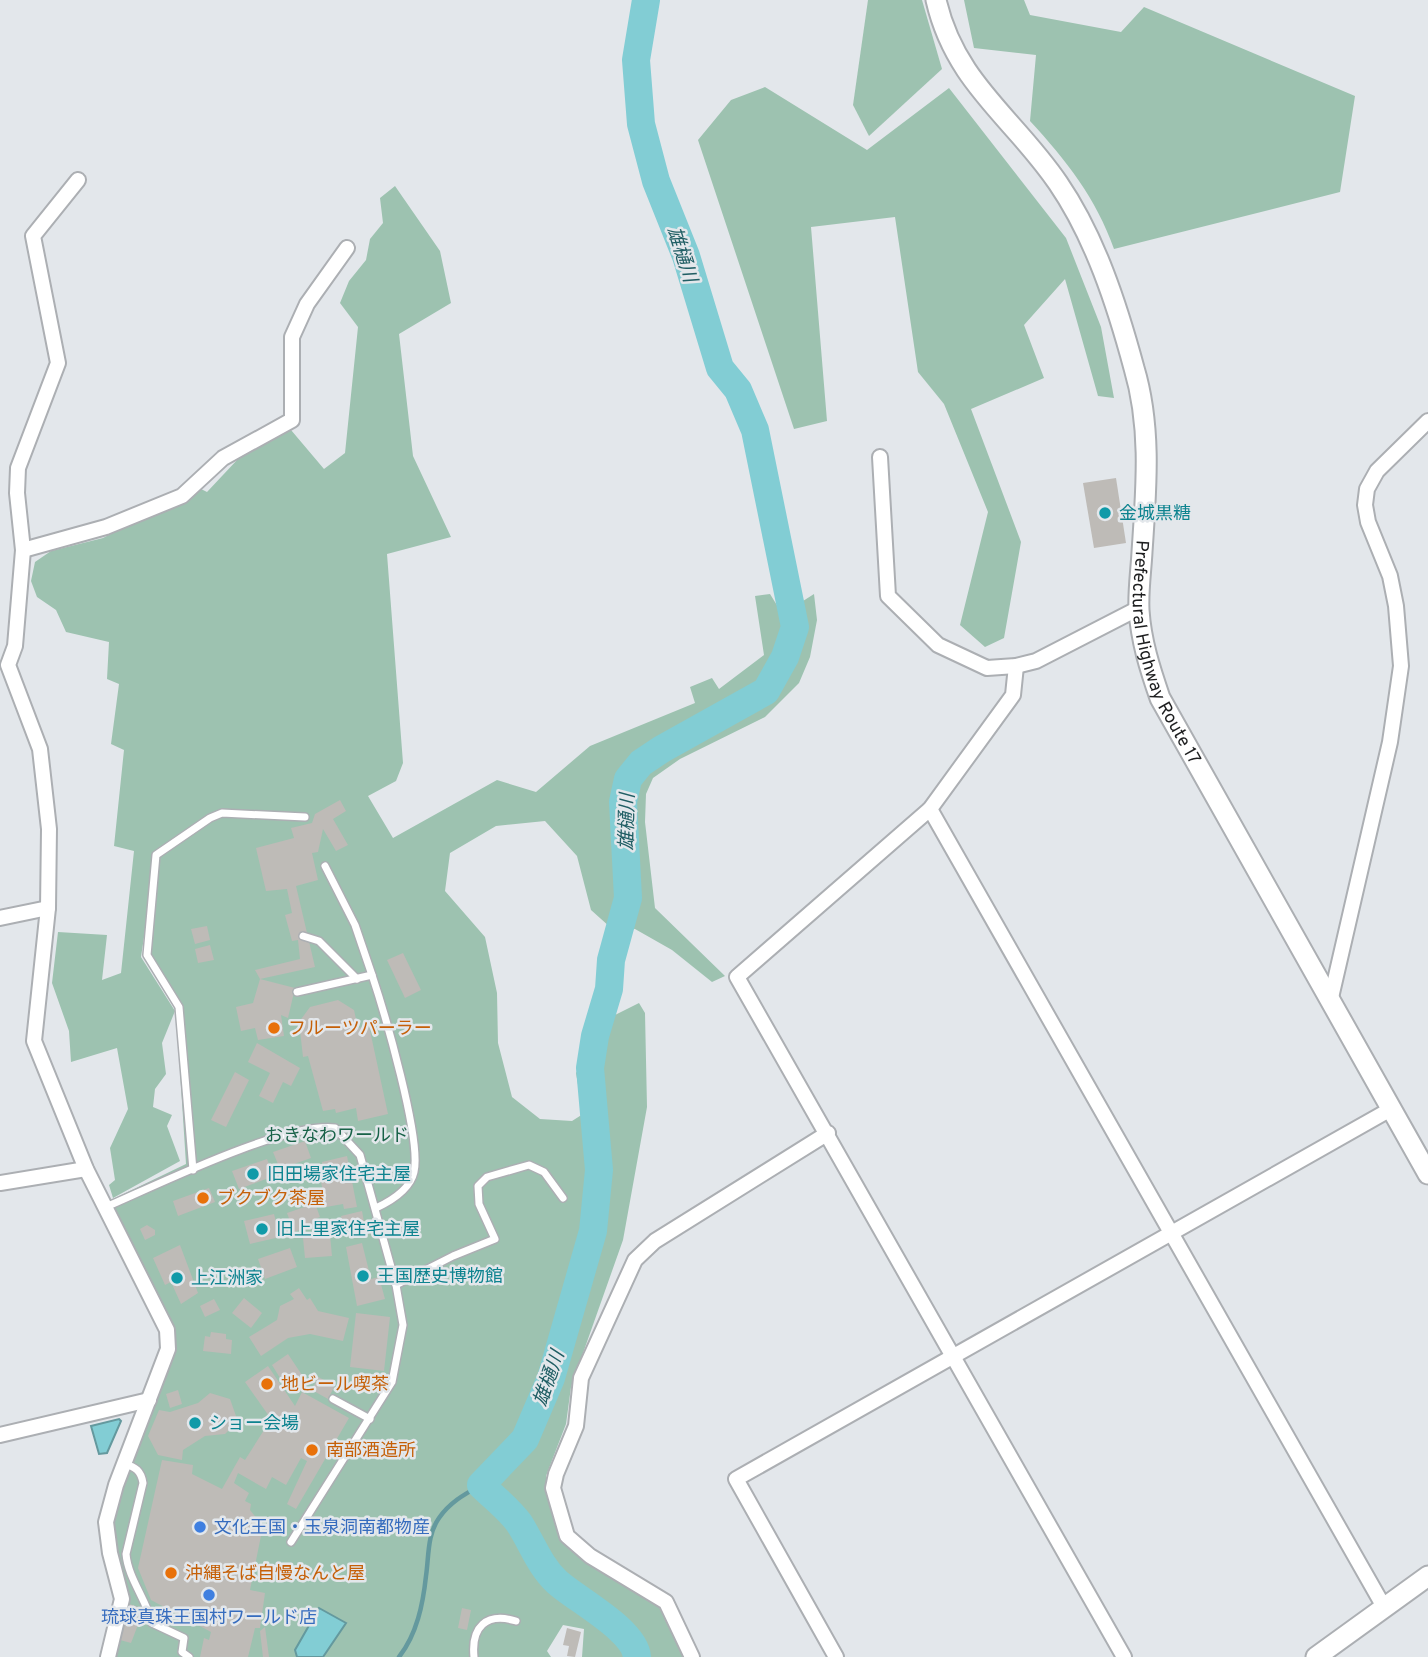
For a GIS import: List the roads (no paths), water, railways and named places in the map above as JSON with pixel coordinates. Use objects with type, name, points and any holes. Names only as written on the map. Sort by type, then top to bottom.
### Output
[{"type":"main road","name":"Prefectural Highway Route 17","points":[[936,0],[948,39],[976,86],[1056,180],[1074,208],[1094,251],[1128,347],[1142,406],[1147,474],[1139,608],[1142,635],[1160,698],[1428,1174]]},
{"type":"main road","points":[[1315,1657],[1428,1576]]},
{"type":"street","points":[[78,180],[33,236],[58,363],[18,468],[17,494],[23,550],[15,646],[4,664],[40,749],[49,829],[48,908],[34,1041],[86,1169],[167,1330],[168,1349],[124,1464],[106,1522],[110,1553],[122,1599],[108,1657]]},
{"type":"street","points":[[23,550],[106,527],[182,496],[223,458],[292,420],[292,337],[307,304],[347,248]]},
{"type":"street","points":[[1329,1002],[1390,743],[1401,666],[1396,606],[1390,576],[1368,522],[1365,505],[1367,489],[1377,471],[1428,421]]},
{"type":"street","points":[[880,457],[888,596],[938,645],[987,668],[1016,666],[1036,661],[1139,608]]},
{"type":"street","points":[[1016,666],[1013,695],[930,809],[737,977],[1124,1657]]},
{"type":"street","points":[[930,809],[1384,1606]]},
{"type":"street","points":[[0,918],[48,908]]},
{"type":"street","points":[[836,1657],[736,1479],[1391,1109]]},
{"type":"street","points":[[692,1657],[666,1602],[590,1556],[567,1536],[553,1488],[556,1474],[576,1426],[581,1378],[635,1260],[655,1241],[828,1133]]},
{"type":"street","points":[[0,1183],[86,1169]]},
{"type":"street","points":[[0,1435],[149,1400]]},
{"type":"lane","points":[[193,1170],[179,1007],[147,955],[156,855],[210,818],[222,813],[305,817]]},
{"type":"lane","points":[[325,866],[355,925],[386,1019],[415,1149],[414,1172],[407,1187],[394,1199],[376,1208]]},
{"type":"lane","points":[[303,936],[319,941],[357,979]]},
{"type":"lane","points":[[297,992],[372,975]]},
{"type":"lane","points":[[106,1208],[193,1170],[298,1130],[322,1126],[335,1128],[360,1155],[396,1285],[403,1325],[392,1382],[291,1542]]},
{"type":"lane","points":[[396,1285],[453,1256],[495,1239],[479,1204],[478,1186],[488,1177],[529,1165],[544,1172],[563,1199]]},
{"type":"lane","points":[[333,1399],[370,1419]]},
{"type":"lane","points":[[124,1464],[135,1467],[141,1474],[143,1483],[126,1554],[127,1566],[147,1605],[152,1623],[184,1638],[181,1652],[188,1657]]},
{"type":"lane","points":[[474,1657],[473,1643],[477,1629],[483,1623],[503,1617],[516,1621]]},
{"type":"water","points":[[119,1419],[121,1421],[107,1453],[99,1454],[91,1426]]},
{"type":"water","points":[[319,1608],[346,1623],[323,1657],[297,1657],[295,1650]]},
{"type":"waterway","name":"雄樋川","points":[[637,1657],[634,1647],[616,1626],[557,1582],[540,1561],[519,1523],[481,1485],[525,1439],[551,1378],[593,1231],[599,1170],[590,1068],[595,1036],[609,989],[611,960],[628,898],[623,802],[628,779],[641,763],[662,749],[766,691],[785,657],[795,627],[755,430],[738,390],[720,368],[686,256],[656,181],[641,124],[636,60],[646,0]]},
{"type":"waterway","points":[[399,1657],[410,1639],[421,1608],[430,1539],[435,1525],[453,1503],[481,1485]]},
{"type":"place","name":"金城黒糖","points":[[1105,513]]},
{"type":"place","name":"フルーツパーラー","points":[[274,1028]]},
{"type":"place","name":"旧田場家住宅主屋","points":[[253,1174]]},
{"type":"place","name":"ブクブク茶屋","points":[[203,1198]]},
{"type":"place","name":"旧上里家住宅主屋","points":[[262,1229]]},
{"type":"place","name":"王国歴史博物館","points":[[363,1276]]},
{"type":"place","name":"上江洲家","points":[[177,1278]]},
{"type":"place","name":"地ビール喫茶","points":[[267,1384]]},
{"type":"place","name":"ショー会場","points":[[195,1423]]},
{"type":"place","name":"南部酒造所","points":[[312,1450]]},
{"type":"place","name":"文化王国・玉泉洞南都物産","points":[[200,1527]]},
{"type":"place","name":"沖縄そば自慢なんと屋","points":[[171,1573]]},
{"type":"place","name":"琉球真珠王国村ワールド店","points":[[209,1595]]},
{"type":"park label","name":"おきなわワールド","points":[[337,1135]]}]
